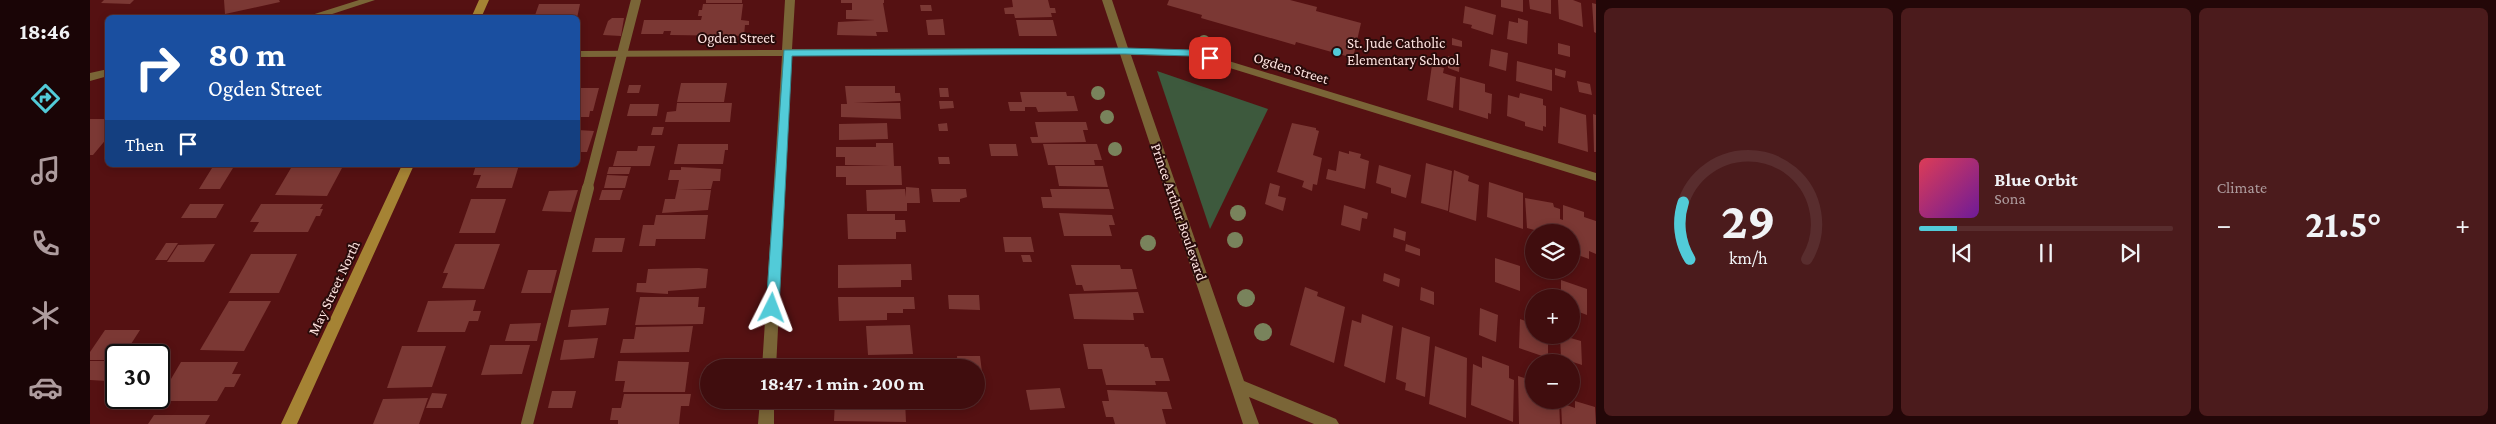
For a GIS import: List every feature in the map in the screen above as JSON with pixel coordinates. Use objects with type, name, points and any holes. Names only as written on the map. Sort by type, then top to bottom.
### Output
[{"type":"main road","points":[[477,15],[484,0]]},
{"type":"main road","name":"May Street North","points":[[288,424],[407,167]]},
{"type":"street","points":[[318,15],[370,0]]},
{"type":"street","points":[[770,359],[790,0]]},
{"type":"street","name":"Prince Arthur Boulevard","points":[[1107,0],[1251,424]]},
{"type":"street","name":"Ogden Street","points":[[580,54],[1125,51],[1192,53],[1596,177]]},
{"type":"street","points":[[90,77],[105,73]]},
{"type":"street","points":[[1237,385],[1330,424]]},
{"type":"street","points":[[766,424],[767,409]]},
{"type":"lane","points":[[526,424],[624,53],[636,0]]},
{"type":"green space","points":[[1157,71],[1268,109],[1210,229]]},
{"type":"building","points":[[104,0],[134,0],[130,4],[101,3]]},
{"type":"building","points":[[224,0],[279,0],[280,2],[225,14]]},
{"type":"building","points":[[706,0],[742,0],[742,3],[706,3]]},
{"type":"building","points":[[841,0],[884,0],[884,3],[841,3]]},
{"type":"building","points":[[1012,0],[1048,0],[1050,8],[1055,8],[1056,13],[1051,13],[1052,17],[1015,18],[1014,14],[1005,14],[1004,8],[1013,7]]},
{"type":"building","points":[[1169,0],[1290,0],[1317,7],[1316,11],[1361,23],[1353,58],[1296,42],[1295,45],[1201,18],[1202,15],[1167,5]]},
{"type":"building","points":[[1501,0],[1523,0],[1523,12],[1501,7]]},
{"type":"building","points":[[1529,0],[1551,0],[1551,14],[1530,9]]},
{"type":"building","points":[[1558,0],[1573,0],[1581,3],[1583,27],[1559,19]]},
{"type":"building","points":[[852,3],[883,3],[888,32],[876,32],[877,36],[837,35],[838,22],[875,20],[846,19],[846,10],[852,10]]},
{"type":"building","points":[[1592,3],[1596,4],[1596,33],[1594,32]]},
{"type":"building","points":[[539,4],[580,4],[578,15],[535,15]]},
{"type":"building","points":[[703,4],[743,4],[741,20],[749,21],[749,25],[745,25],[744,36],[670,35],[671,31],[664,31],[663,34],[641,34],[644,20],[701,20],[702,16],[698,16]]},
{"type":"building","points":[[920,5],[931,5],[932,11],[921,11]]},
{"type":"building","points":[[1465,6],[1496,15],[1493,35],[1471,28],[1472,25],[1463,23]]},
{"type":"building","points":[[612,18],[624,18],[621,36],[603,35],[608,21]]},
{"type":"building","points":[[1518,18],[1528,21],[1527,44],[1507,39],[1509,21],[1518,23]]},
{"type":"building","points":[[943,19],[945,35],[928,35],[926,20]]},
{"type":"building","points":[[1016,20],[1053,20],[1057,36],[1019,36]]},
{"type":"building","points":[[1452,38],[1462,41],[1462,47],[1452,45]]},
{"type":"building","points":[[1558,43],[1570,46],[1570,57],[1558,54]]},
{"type":"building","points":[[1491,49],[1508,53],[1506,71],[1489,66]]},
{"type":"building","points":[[1448,56],[1460,59],[1459,72],[1448,68]]},
{"type":"building","points":[[1517,61],[1552,70],[1552,91],[1516,81]]},
{"type":"building","points":[[1432,65],[1444,68],[1443,73],[1456,77],[1453,108],[1427,100]]},
{"type":"building","points":[[1555,68],[1566,71],[1565,78],[1555,75]]},
{"type":"building","points":[[1460,77],[1485,84],[1485,92],[1492,94],[1491,114],[1488,113],[1488,119],[1459,110]]},
{"type":"building","points":[[1577,81],[1590,84],[1592,95],[1579,92]]},
{"type":"building","points":[[681,83],[727,83],[724,102],[677,102]]},
{"type":"building","points":[[629,85],[641,85],[639,93],[627,93]]},
{"type":"building","points":[[845,86],[895,86],[895,93],[900,93],[901,101],[854,103],[900,103],[901,119],[841,117],[841,104],[847,104]]},
{"type":"building","points":[[580,88],[599,88],[593,111],[590,111],[589,117],[580,117]]},
{"type":"building","points":[[939,88],[948,88],[949,97],[940,97]]},
{"type":"building","points":[[1020,92],[1066,92],[1067,96],[1074,96],[1078,111],[1038,112],[1036,107],[1025,107],[1025,111],[1010,111],[1008,102],[1022,102]]},
{"type":"building","points":[[1520,93],[1543,99],[1543,105],[1546,106],[1546,127],[1543,126],[1543,131],[1525,126],[1525,122],[1507,116],[1508,95],[1519,98]]},
{"type":"building","points":[[939,101],[953,101],[954,108],[940,109]]},
{"type":"building","points":[[677,103],[732,103],[730,122],[665,122],[667,112],[676,111]]},
{"type":"building","points":[[630,104],[659,104],[657,116],[627,116]]},
{"type":"building","points":[[1560,107],[1586,115],[1588,152],[1558,143]]},
{"type":"building","points":[[1593,114],[1596,115],[1596,152],[1594,152]]},
{"type":"building","points":[[90,119],[105,119],[105,141],[93,155],[90,155]]},
{"type":"building","points":[[1035,122],[1086,122],[1088,130],[1083,130],[1086,142],[1032,143],[1030,137],[1038,137]]},
{"type":"building","points":[[887,123],[888,139],[839,140],[839,124]]},
{"type":"building","points":[[947,123],[948,131],[939,131],[938,124]]},
{"type":"building","points":[[1292,123],[1316,128],[1319,131],[1313,155],[1322,158],[1317,185],[1313,184],[1312,191],[1302,187],[1304,181],[1277,172]]},
{"type":"building","points":[[653,127],[664,127],[662,135],[651,135]]},
{"type":"building","points":[[580,130],[594,131],[587,152],[580,152]]},
{"type":"building","points":[[876,143],[893,143],[894,166],[901,166],[902,185],[846,185],[846,177],[836,177],[836,166],[889,166],[845,165],[845,157],[836,157],[836,147],[876,147]]},
{"type":"building","points":[[678,144],[728,144],[728,150],[725,150],[723,164],[674,164]]},
{"type":"building","points":[[989,144],[1016,144],[1018,156],[991,156]]},
{"type":"building","points":[[1043,144],[1097,144],[1102,160],[1094,160],[1095,165],[1048,165]]},
{"type":"building","points":[[638,146],[655,146],[650,166],[613,166],[617,151],[637,151]]},
{"type":"building","points":[[1339,151],[1349,154],[1349,151],[1361,154],[1360,158],[1369,161],[1365,189],[1326,179],[1328,169],[1336,171]]},
{"type":"building","points":[[938,157],[949,157],[950,164],[939,164]]},
{"type":"building","points":[[1426,163],[1452,171],[1448,211],[1421,203]]},
{"type":"building","points":[[1379,165],[1411,175],[1406,198],[1391,193],[1391,188],[1376,183]]},
{"type":"building","points":[[1055,166],[1103,166],[1108,187],[1059,186]]},
{"type":"building","points":[[252,167],[233,168],[220,189],[199,189],[212,168]]},
{"type":"building","points":[[475,167],[518,167],[512,188],[476,188],[481,175],[473,175]]},
{"type":"building","points":[[609,167],[631,167],[629,174],[607,174]]},
{"type":"building","points":[[681,167],[721,169],[720,181],[713,181],[711,189],[677,190],[679,180],[668,180],[670,170],[681,170]]},
{"type":"building","points":[[291,168],[342,168],[327,196],[275,195]]},
{"type":"building","points":[[1454,170],[1469,176],[1468,181],[1479,185],[1476,221],[1449,212]]},
{"type":"building","points":[[607,175],[628,176],[625,188],[604,188]]},
{"type":"building","points":[[1489,182],[1523,193],[1523,229],[1487,217]]},
{"type":"building","points":[[1270,183],[1280,186],[1278,196],[1286,198],[1283,211],[1265,204]]},
{"type":"building","points":[[906,187],[919,188],[920,203],[907,203],[907,211],[867,211],[866,190],[905,189],[906,197]]},
{"type":"building","points":[[931,189],[966,189],[967,197],[960,199],[960,202],[933,202]]},
{"type":"building","points":[[1050,189],[1109,189],[1114,209],[1043,208],[1041,197],[1052,197]]},
{"type":"building","points":[[578,190],[571,212],[542,211],[549,191]]},
{"type":"building","points":[[602,190],[623,190],[620,200],[599,200]]},
{"type":"building","points":[[677,190],[711,190],[708,210],[662,213],[665,199],[675,199]]},
{"type":"building","points":[[1525,198],[1553,203],[1554,207],[1560,209],[1560,219],[1563,220],[1563,205],[1584,212],[1584,217],[1596,221],[1596,254],[1589,251],[1589,259],[1580,256],[1580,224],[1527,224]]},
{"type":"building","points":[[471,199],[506,199],[495,233],[459,233]]},
{"type":"building","points":[[190,204],[224,204],[216,218],[181,218]]},
{"type":"building","points":[[261,204],[323,204],[320,209],[323,209],[320,216],[316,216],[308,232],[253,232],[259,222],[250,222]]},
{"type":"building","points":[[1344,205],[1368,213],[1367,219],[1362,218],[1360,231],[1341,225]]},
{"type":"building","points":[[1059,213],[1112,215],[1115,225],[1109,225],[1112,236],[1064,236]]},
{"type":"building","points":[[847,214],[895,214],[895,220],[905,220],[906,232],[896,232],[896,239],[848,239]]},
{"type":"building","points":[[656,215],[708,215],[705,239],[656,239],[655,246],[639,246],[643,225],[654,225]]},
{"type":"building","points":[[1394,228],[1406,232],[1405,241],[1393,237]]},
{"type":"building","points":[[1003,237],[1031,237],[1034,252],[1005,252]]},
{"type":"building","points":[[595,238],[625,238],[622,252],[592,252]]},
{"type":"building","points":[[166,243],[178,243],[167,260],[155,260]]},
{"type":"building","points":[[215,244],[204,262],[167,262],[178,245]]},
{"type":"building","points":[[455,244],[500,244],[484,289],[442,288],[448,273],[443,273]]},
{"type":"building","points":[[1406,244],[1420,249],[1420,256],[1405,251]]},
{"type":"building","points":[[251,254],[297,254],[279,293],[229,293]]},
{"type":"building","points":[[1021,255],[1030,255],[1032,262],[1023,262]]},
{"type":"building","points":[[1495,258],[1520,266],[1520,291],[1495,282]]},
{"type":"building","points":[[911,264],[912,280],[901,280],[901,287],[838,288],[838,265]]},
{"type":"building","points":[[1071,265],[1120,265],[1121,269],[1132,269],[1137,289],[1084,291],[1082,285],[1076,285]]},
{"type":"building","points":[[648,269],[708,269],[706,288],[668,291],[668,294],[636,292],[637,283],[646,283]]},
{"type":"building","points":[[528,270],[557,270],[551,293],[521,293]]},
{"type":"building","points":[[1384,273],[1400,279],[1399,287],[1383,281]]},
{"type":"building","points":[[1561,280],[1587,289],[1587,315],[1580,312],[1580,289],[1561,289]]},
{"type":"building","points":[[1305,287],[1318,292],[1317,296],[1345,307],[1334,363],[1290,345]]},
{"type":"building","points":[[1421,287],[1434,292],[1434,305],[1420,300]]},
{"type":"building","points":[[1138,292],[1144,313],[1133,313],[1134,320],[1074,319],[1069,294]]},
{"type":"building","points":[[948,295],[979,295],[980,310],[949,309]]},
{"type":"building","points":[[640,297],[699,297],[698,307],[705,307],[703,324],[635,325]]},
{"type":"building","points":[[838,297],[914,297],[915,309],[903,309],[903,313],[887,313],[887,320],[839,321]]},
{"type":"building","points":[[476,300],[473,311],[481,311],[478,321],[469,321],[465,332],[417,332],[428,301]]},
{"type":"building","points":[[229,301],[271,301],[244,351],[200,350]]},
{"type":"building","points":[[609,308],[606,325],[568,327],[571,310]]},
{"type":"building","points":[[1480,308],[1498,315],[1496,342],[1479,335]]},
{"type":"building","points":[[1362,314],[1393,326],[1385,383],[1344,366],[1352,320],[1361,323]]},
{"type":"building","points":[[1520,319],[1525,321],[1525,344],[1548,344],[1548,354],[1536,354],[1519,348]]},
{"type":"building","points":[[541,323],[537,341],[505,341],[510,324]]},
{"type":"building","points":[[910,325],[913,354],[868,355],[866,326]]},
{"type":"building","points":[[693,326],[689,352],[620,353],[623,339],[634,339],[636,327]]},
{"type":"building","points":[[1402,327],[1430,337],[1425,397],[1405,390],[1406,383],[1396,379]]},
{"type":"building","points":[[105,330],[140,330],[131,344],[105,344],[105,360],[90,360],[90,352]]},
{"type":"building","points":[[598,338],[594,358],[560,360],[564,340]]},
{"type":"building","points":[[1581,341],[1582,365],[1580,364],[1580,354],[1561,354],[1560,344],[1580,344]]},
{"type":"building","points":[[1083,344],[1144,344],[1145,347],[1148,347],[1151,358],[1163,358],[1170,381],[1155,381],[1156,385],[1106,385],[1102,369],[1088,369]]},
{"type":"building","points":[[490,345],[530,345],[522,374],[481,375]]},
{"type":"building","points":[[402,346],[446,346],[432,387],[387,388]]},
{"type":"building","points":[[1435,346],[1467,358],[1466,418],[1429,404]]},
{"type":"building","points":[[957,356],[980,356],[980,359],[957,359]]},
{"type":"building","points":[[1482,356],[1509,366],[1509,378],[1514,380],[1513,422],[1471,405],[1473,364],[1482,368]]},
{"type":"building","points":[[90,361],[105,361],[105,381],[90,380]]},
{"type":"building","points":[[618,361],[689,362],[685,392],[623,392],[625,381],[615,381]]},
{"type":"building","points":[[181,362],[238,362],[232,374],[241,374],[234,387],[225,387],[217,401],[170,401],[170,381]]},
{"type":"building","points":[[1518,376],[1525,378],[1525,409],[1559,409],[1560,424],[1519,424]]},
{"type":"building","points":[[1060,388],[1065,408],[1030,410],[1026,390]]},
{"type":"building","points":[[1107,390],[1167,392],[1172,409],[1162,409],[1166,424],[1115,424],[1113,417],[1106,417],[1102,401],[1109,401]]},
{"type":"building","points":[[552,391],[576,391],[572,408],[548,408]]},
{"type":"building","points":[[432,393],[447,394],[442,408],[426,408]]},
{"type":"building","points":[[624,394],[691,394],[689,406],[681,406],[679,424],[618,424],[618,420],[610,420],[612,408],[621,408]]},
{"type":"building","points":[[428,398],[419,424],[373,424],[383,399]]},
{"type":"building","points":[[1580,402],[1595,407],[1596,424],[1562,424],[1561,409],[1580,409]]},
{"type":"building","points":[[835,409],[905,409],[906,422],[834,421]]},
{"type":"building","points":[[154,415],[210,415],[205,424],[148,424]]},
{"type":"place","name":"St. Jude Catholic Elementary School","points":[[1337,52]]},
{"type":"route","points":[[772,308],[788,53],[1125,51],[1192,53],[1210,58]]}]
